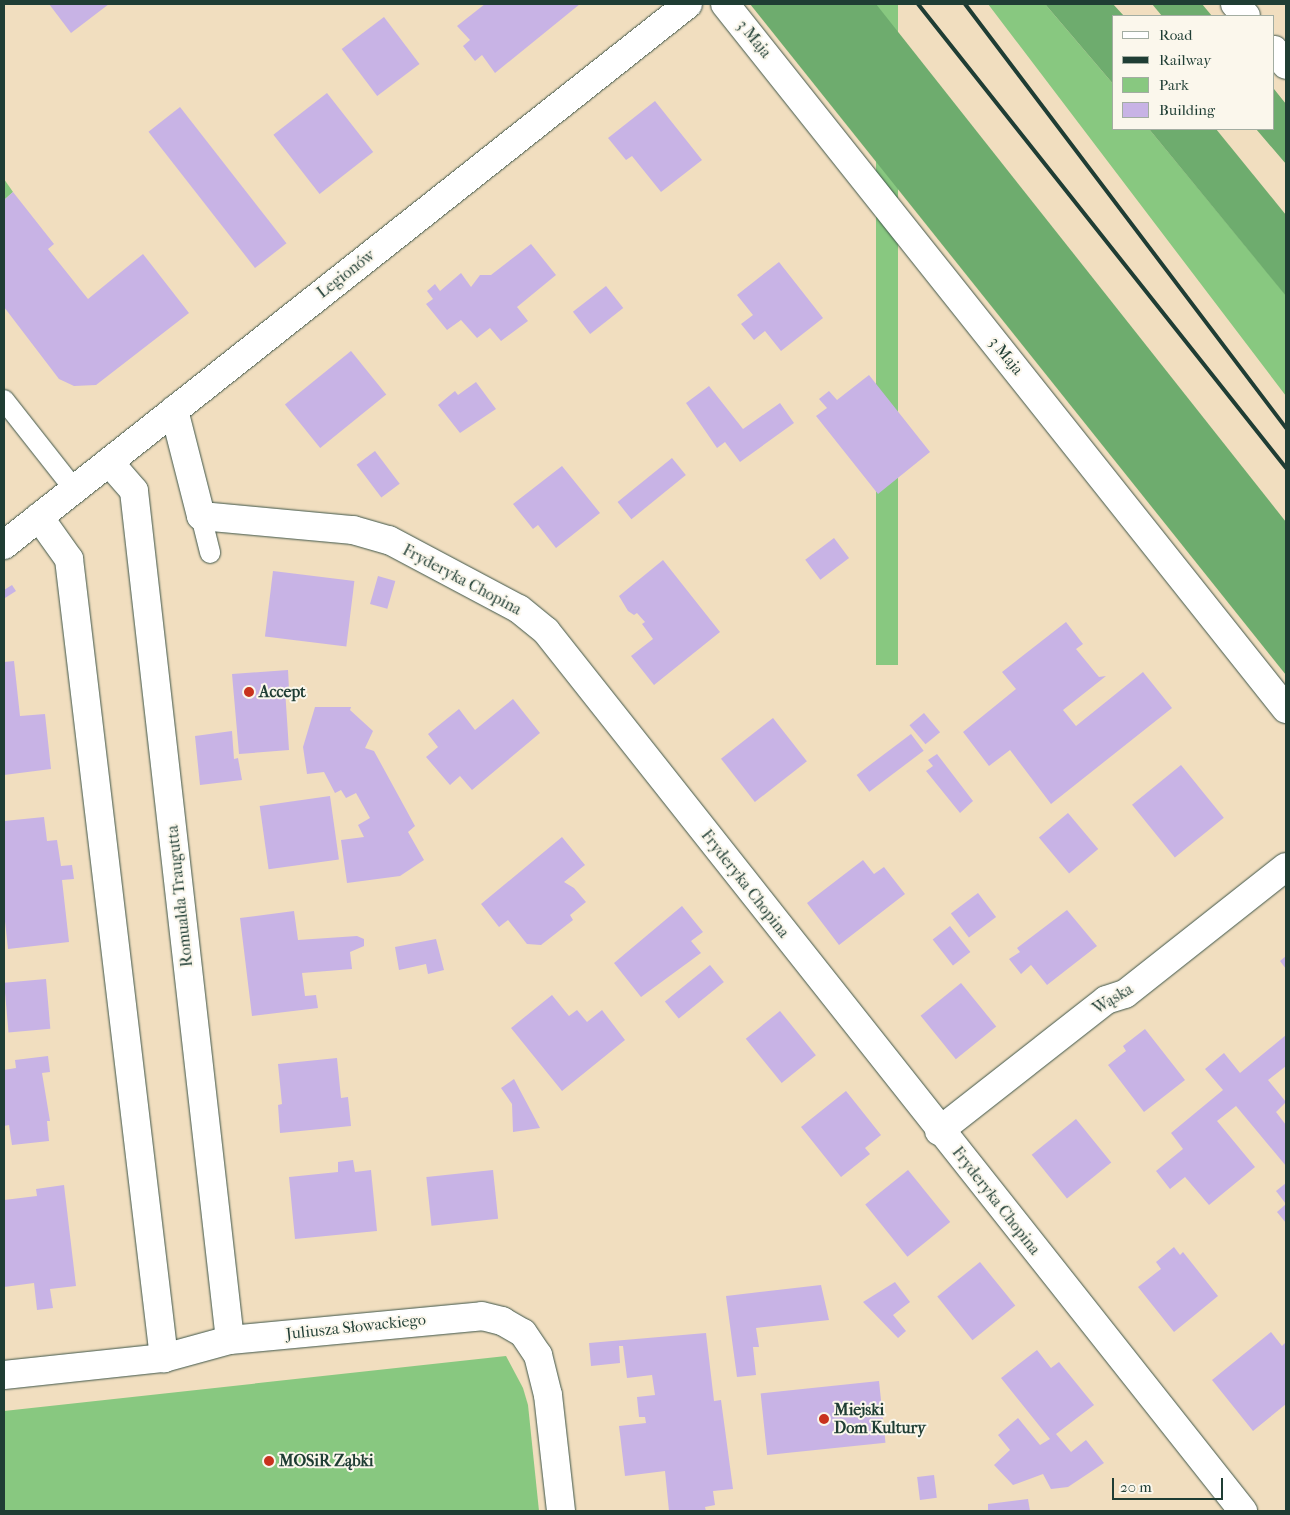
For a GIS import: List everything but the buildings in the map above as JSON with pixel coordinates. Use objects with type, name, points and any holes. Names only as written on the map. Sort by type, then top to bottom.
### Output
[{"type":"street","name":"Legionów","points":[[4,545],[688,4]]},
{"type":"street","name":"3 Maja","points":[[725,4],[1286,709]]},
{"type":"street","points":[[1235,4],[1245,15]]},
{"type":"street","points":[[1275,51],[1286,65]]},
{"type":"street","points":[[174,410],[201,516]]},
{"type":"street","name":"Romualda Traugutta","points":[[109,462],[134,491],[230,1340]]},
{"type":"street","name":"Fryderyka Chopina","points":[[201,516],[353,530],[389,540],[531,618],[546,631],[939,1131],[1243,1511]]},
{"type":"street","points":[[39,517],[69,559],[164,1358]]},
{"type":"street","name":"Wąska","points":[[939,1131],[1106,1000],[1125,994],[1286,867]]},
{"type":"street","name":"Juliusza Słowackiego","points":[[4,1375],[164,1358],[230,1340],[459,1316],[482,1316],[502,1321],[523,1333],[538,1355],[545,1376],[561,1511]]},
{"type":"lane","points":[[4,400],[74,489]]},
{"type":"lane","points":[[201,516],[210,553]]},
{"type":"green space","points":[[750,4],[876,4],[1286,522],[1286,675]]},
{"type":"green space","points":[[876,4],[898,4],[898,665],[876,665]]},
{"type":"green space","points":[[988,4],[1045,4],[1112,83],[1112,130],[1150,130],[1285,294],[1286,396]]},
{"type":"green space","points":[[1045,4],[1113,4],[1123,15],[1112,15],[1112,83]]},
{"type":"green space","points":[[1152,4],[1202,4],[1211,15],[1161,15]]},
{"type":"green space","points":[[1275,90],[1286,104],[1286,164],[1257,130],[1275,130]]},
{"type":"green space","points":[[1150,130],[1217,130],[1286,215],[1286,296]]},
{"type":"green space","points":[[4,179],[13,192],[4,200]]},
{"type":"green space","name":"MOSiR Ząbki","points":[[506,1356],[523,1388],[528,1405],[539,1511],[4,1511],[4,1411]]},
{"type":"railway","points":[[918,4],[1286,468]]},
{"type":"railway","points":[[965,4],[1286,428]]},
{"type":"place","name":"Accept","points":[[249,692]]},
{"type":"place","name":"Miejski Dom Kultury","points":[[824,1419]]},
{"type":"place","name":"MOSiR Ząbki","points":[[269,1461]]}]
